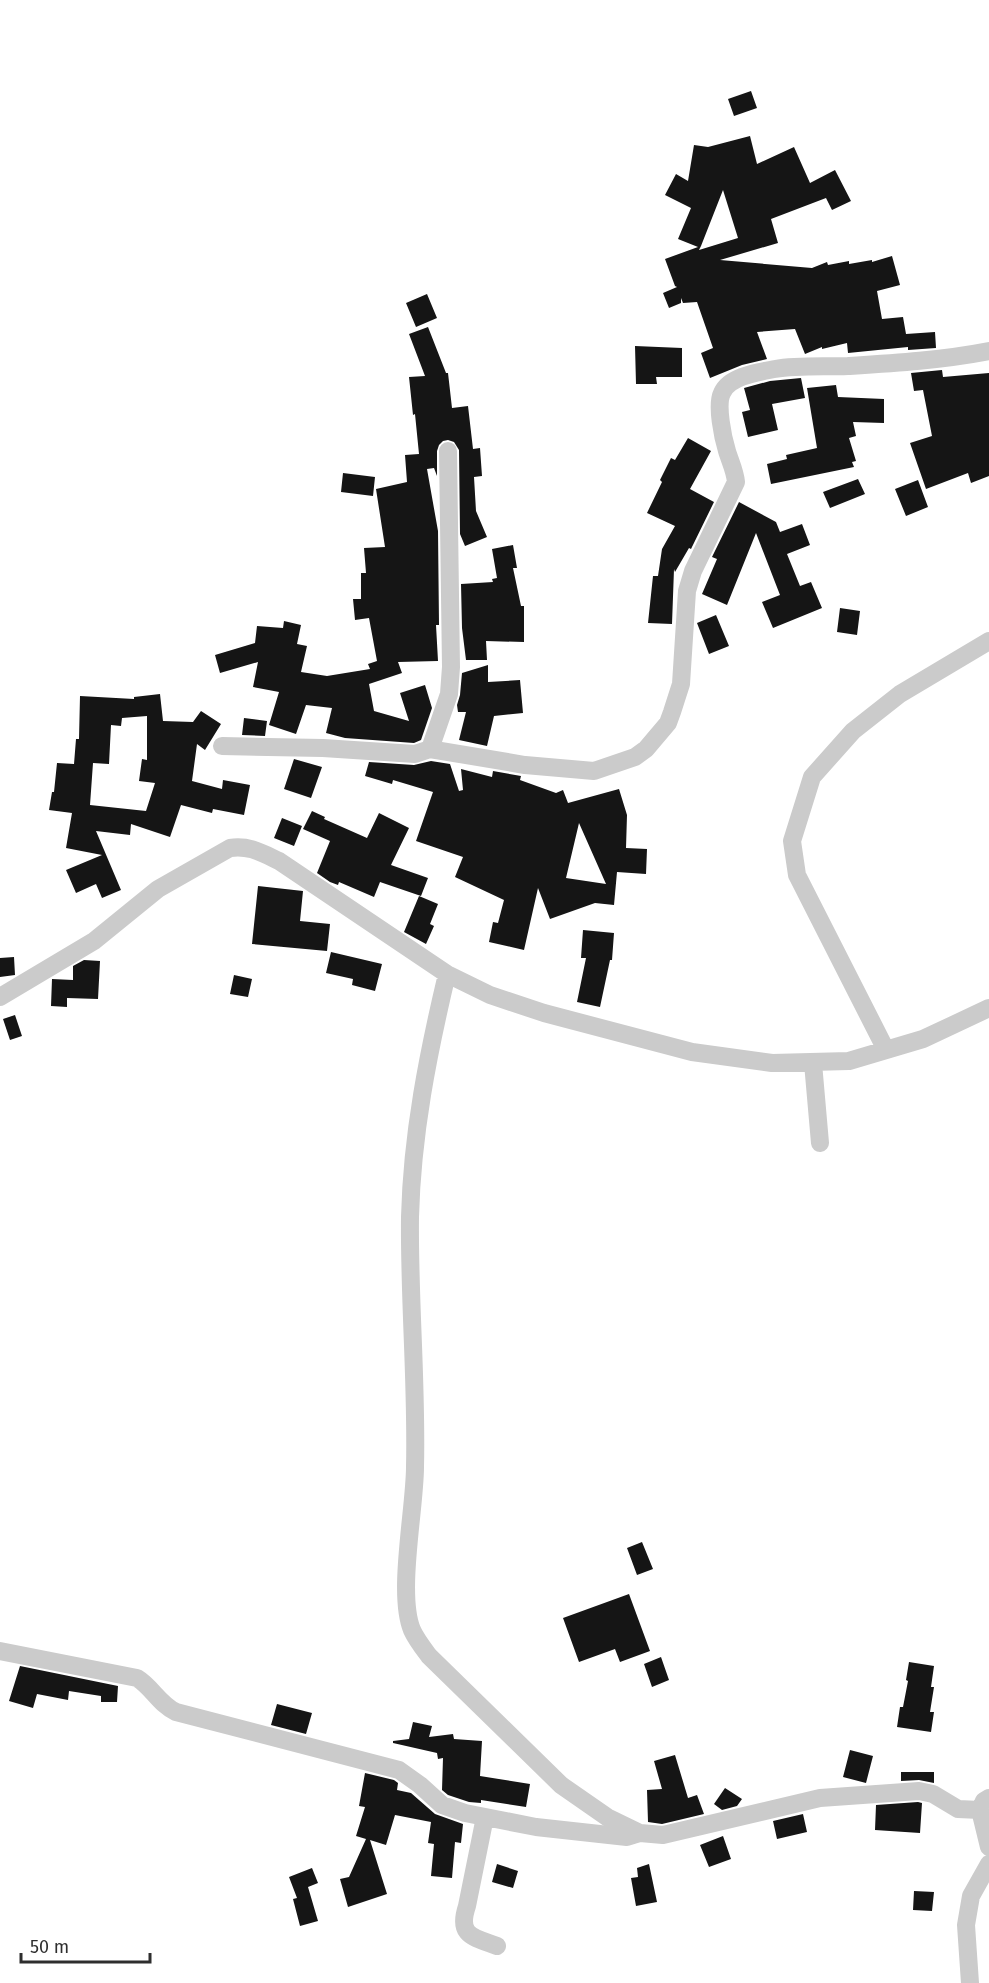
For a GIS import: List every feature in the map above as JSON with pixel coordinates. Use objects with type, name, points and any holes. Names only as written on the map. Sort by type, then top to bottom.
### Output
[{"type":"street","points":[[222,746],[323,748],[415,754],[430,749],[525,765],[594,771],[635,757],[646,749],[668,723],[681,684],[687,591],[693,571],[736,482],[726,449],[721,421],[720,400],[725,388],[731,382],[750,375],[777,369],[849,366],[989,351]]},
{"type":"street","points":[[430,749],[449,694],[451,667],[448,451]]},
{"type":"street","points":[[886,1050],[797,875],[792,841],[812,777],[853,731],[900,694],[989,641]]},
{"type":"street","points":[[0,997],[94,941],[158,890],[230,848],[240,846],[258,850],[279,861],[447,974],[490,995],[544,1013],[692,1052],[772,1063],[849,1061],[923,1039],[989,1008]]},
{"type":"street","points":[[447,974],[428,1054],[415,1135],[410,1216],[416,1468],[407,1580],[407,1608],[411,1628],[429,1656],[561,1785],[607,1817],[640,1833],[663,1835],[820,1798],[895,1791],[927,1792],[958,1809],[985,1804],[989,1847]]},
{"type":"street","points":[[813,1063],[820,1143]]},
{"type":"street","points":[[0,1650],[137,1678],[165,1707],[176,1712],[399,1770],[420,1785],[441,1805],[536,1827],[627,1837],[640,1833]]},
{"type":"street","points":[[485,1817],[463,1919],[469,1936],[497,1946]]},
{"type":"street","points":[[970,1983],[966,1925],[971,1896],[989,1864]]},
{"type":"building","points":[[751,91],[757,108],[734,116],[728,99]]},
{"type":"building","points":[[750,136],[757,164],[794,147],[810,183],[835,170],[851,201],[832,210],[826,198],[771,219],[778,243],[720,260],[812,268],[827,262],[828,265],[849,261],[849,264],[872,260],[872,262],[892,256],[900,285],[877,291],[882,319],[903,317],[906,334],[935,332],[936,348],[908,350],[908,347],[848,353],[847,343],[822,349],[822,347],[805,354],[795,329],[757,332],[767,359],[742,365],[710,378],[701,353],[713,348],[697,302],[683,303],[681,298],[681,303],[669,308],[663,293],[677,287],[665,259],[698,247],[678,239],[691,208],[665,195],[676,174],[688,181],[694,145],[708,147]],"holes":[[[723,190],[738,238],[699,250]]]},
{"type":"building","points":[[427,294],[437,318],[416,327],[406,303]]},
{"type":"building","points":[[428,327],[446,373],[448,373],[452,408],[468,406],[473,449],[480,448],[482,476],[474,477],[476,511],[487,537],[465,546],[460,534],[459,450],[454,442],[443,441],[437,451],[437,476],[434,468],[427,469],[438,531],[439,625],[436,625],[438,661],[398,662],[402,673],[369,684],[374,711],[409,721],[400,693],[425,685],[432,708],[421,740],[414,743],[345,738],[326,733],[332,708],[306,705],[296,734],[269,725],[279,692],[253,687],[258,662],[220,673],[215,655],[255,643],[257,626],[283,628],[284,621],[301,625],[297,644],[307,646],[301,672],[327,676],[370,669],[368,664],[377,661],[369,618],[355,620],[353,599],[361,599],[361,573],[366,573],[364,548],[385,547],[376,489],[407,482],[405,455],[419,454],[409,377],[425,376],[409,334]]},
{"type":"building","points":[[635,346],[682,348],[682,377],[656,377],[657,384],[636,384]]},
{"type":"building","points":[[942,370],[943,377],[989,373],[989,476],[971,483],[968,473],[926,489],[910,443],[932,436],[923,390],[914,391],[911,373]]},
{"type":"building","points":[[801,378],[805,398],[772,404],[778,430],[748,437],[742,412],[750,410],[744,388],[770,381]]},
{"type":"building","points":[[836,385],[838,397],[884,399],[884,423],[853,422],[856,436],[849,438],[856,461],[852,462],[854,467],[771,484],[767,464],[787,459],[786,455],[817,448],[807,388]]},
{"type":"building","points":[[688,438],[711,451],[690,489],[714,502],[691,549],[689,548],[675,572],[674,569],[672,624],[648,623],[653,576],[658,576],[662,549],[675,526],[647,513],[671,458],[675,460]]},
{"type":"building","points":[[343,473],[375,477],[373,496],[341,492]]},
{"type":"building","points":[[858,479],[865,494],[830,508],[823,492]]},
{"type":"building","points":[[918,480],[928,507],[906,516],[895,489]]},
{"type":"building","points":[[739,502],[776,522],[780,532],[802,524],[810,545],[787,554],[800,586],[811,582],[822,608],[773,628],[762,602],[780,595],[756,533],[727,605],[702,594],[717,559],[712,557]]},
{"type":"building","points":[[513,545],[517,568],[513,568],[521,606],[524,606],[524,642],[486,641],[487,660],[466,660],[462,628],[461,584],[493,582],[492,579],[497,578],[492,549]]},
{"type":"building","points":[[840,608],[860,611],[857,635],[837,632]]},
{"type":"building","points":[[716,615],[729,646],[709,654],[697,623]]},
{"type":"building","points":[[488,665],[488,682],[520,680],[523,713],[494,716],[487,746],[459,740],[466,712],[458,712],[457,705],[462,673]]},
{"type":"building","points":[[160,694],[163,721],[193,722],[201,711],[221,724],[205,750],[197,744],[192,781],[222,789],[223,780],[250,785],[244,815],[213,809],[212,813],[181,805],[170,837],[131,824],[130,835],[96,831],[121,890],[102,898],[96,884],[76,893],[66,870],[102,855],[66,848],[72,813],[49,810],[52,792],[54,792],[57,763],[74,764],[76,739],[79,739],[80,696],[134,699],[134,697]],"holes":[[[147,716],[147,760],[142,759],[139,781],[155,783],[146,811],[90,805],[93,763],[109,764],[111,725],[121,726],[122,718]]]},
{"type":"building","points":[[244,718],[267,721],[265,736],[242,735]]},
{"type":"building","points":[[294,759],[322,767],[311,798],[284,789]]},
{"type":"building","points":[[431,761],[450,764],[459,791],[463,790],[461,769],[492,777],[493,771],[521,776],[520,780],[556,793],[563,790],[568,803],[619,789],[627,815],[626,848],[647,849],[646,874],[617,872],[614,905],[595,903],[550,919],[538,888],[524,950],[489,942],[493,922],[498,923],[504,900],[455,877],[463,857],[416,841],[433,792],[393,780],[392,784],[365,776],[369,762],[414,765]],"holes":[[[579,823],[606,884],[566,878]]]},
{"type":"building","points":[[312,811],[325,817],[324,819],[367,838],[379,813],[409,828],[391,865],[428,878],[421,896],[380,882],[374,897],[339,882],[338,885],[330,882],[317,873],[330,841],[303,829]]},
{"type":"building","points":[[282,818],[302,826],[294,846],[274,838]]},
{"type":"building","points":[[258,886],[303,891],[300,921],[330,924],[327,951],[252,944]]},
{"type":"building","points":[[419,896],[438,904],[430,924],[434,926],[426,944],[404,932]]},
{"type":"building","points":[[583,930],[614,933],[612,960],[610,960],[600,1007],[577,1002],[586,958],[581,958]]},
{"type":"building","points":[[331,952],[382,964],[375,991],[352,985],[353,979],[326,973]]},
{"type":"building","points":[[14,957],[15,975],[0,977],[0,958]]},
{"type":"building","points":[[84,960],[100,961],[98,999],[67,998],[67,1007],[51,1006],[52,979],[73,980],[73,966]]},
{"type":"building","points":[[234,975],[252,979],[248,997],[230,994]]},
{"type":"building","points":[[15,1015],[22,1036],[10,1040],[3,1019]]},
{"type":"building","points":[[642,1542],[653,1569],[637,1575],[627,1548]]},
{"type":"building","points":[[629,1594],[650,1651],[620,1662],[615,1649],[579,1662],[563,1618]]},
{"type":"building","points":[[661,1657],[669,1680],[652,1687],[644,1664]]},
{"type":"building","points":[[909,1662],[934,1666],[931,1687],[934,1687],[930,1712],[934,1712],[931,1732],[897,1727],[908,1681],[906,1680]]},
{"type":"building","points":[[20,1666],[118,1686],[117,1702],[101,1702],[101,1696],[69,1691],[68,1700],[37,1694],[33,1708],[9,1701]]},
{"type":"building","points":[[277,1704],[312,1713],[306,1734],[271,1725]]},
{"type":"building","points":[[413,1722],[432,1726],[429,1737],[453,1734],[454,1739],[482,1741],[480,1776],[530,1784],[526,1807],[481,1800],[481,1803],[469,1802],[448,1795],[442,1790],[443,1758],[438,1759],[437,1753],[393,1743],[393,1741],[409,1739]]},
{"type":"building","points":[[850,1750],[873,1756],[866,1783],[843,1777]]},
{"type":"building","points":[[675,1755],[688,1798],[697,1795],[704,1814],[662,1824],[648,1822],[647,1790],[662,1789],[654,1761]]},
{"type":"building","points":[[901,1772],[934,1772],[934,1783],[919,1780],[901,1781]]},
{"type":"building","points":[[365,1773],[394,1780],[398,1783],[397,1790],[411,1793],[435,1814],[463,1824],[461,1843],[455,1842],[452,1878],[431,1876],[434,1844],[428,1843],[431,1822],[395,1815],[386,1845],[370,1840],[387,1894],[348,1907],[340,1879],[349,1877],[366,1839],[356,1836],[365,1807],[359,1806]]},
{"type":"building","points":[[725,1788],[742,1799],[737,1806],[722,1810],[714,1804]]},
{"type":"building","points":[[922,1803],[920,1833],[875,1830],[876,1805]]},
{"type":"building","points":[[803,1814],[807,1832],[777,1839],[773,1821]]},
{"type":"building","points":[[723,1836],[731,1859],[709,1867],[700,1845]]},
{"type":"building","points":[[497,1864],[518,1871],[513,1888],[492,1882]]},
{"type":"building","points":[[649,1864],[657,1902],[636,1906],[631,1878],[638,1877],[637,1868]]},
{"type":"building","points":[[312,1868],[318,1883],[308,1887],[318,1921],[300,1926],[293,1899],[297,1898],[289,1877]]},
{"type":"building","points":[[914,1891],[934,1892],[932,1911],[913,1910]]}]
